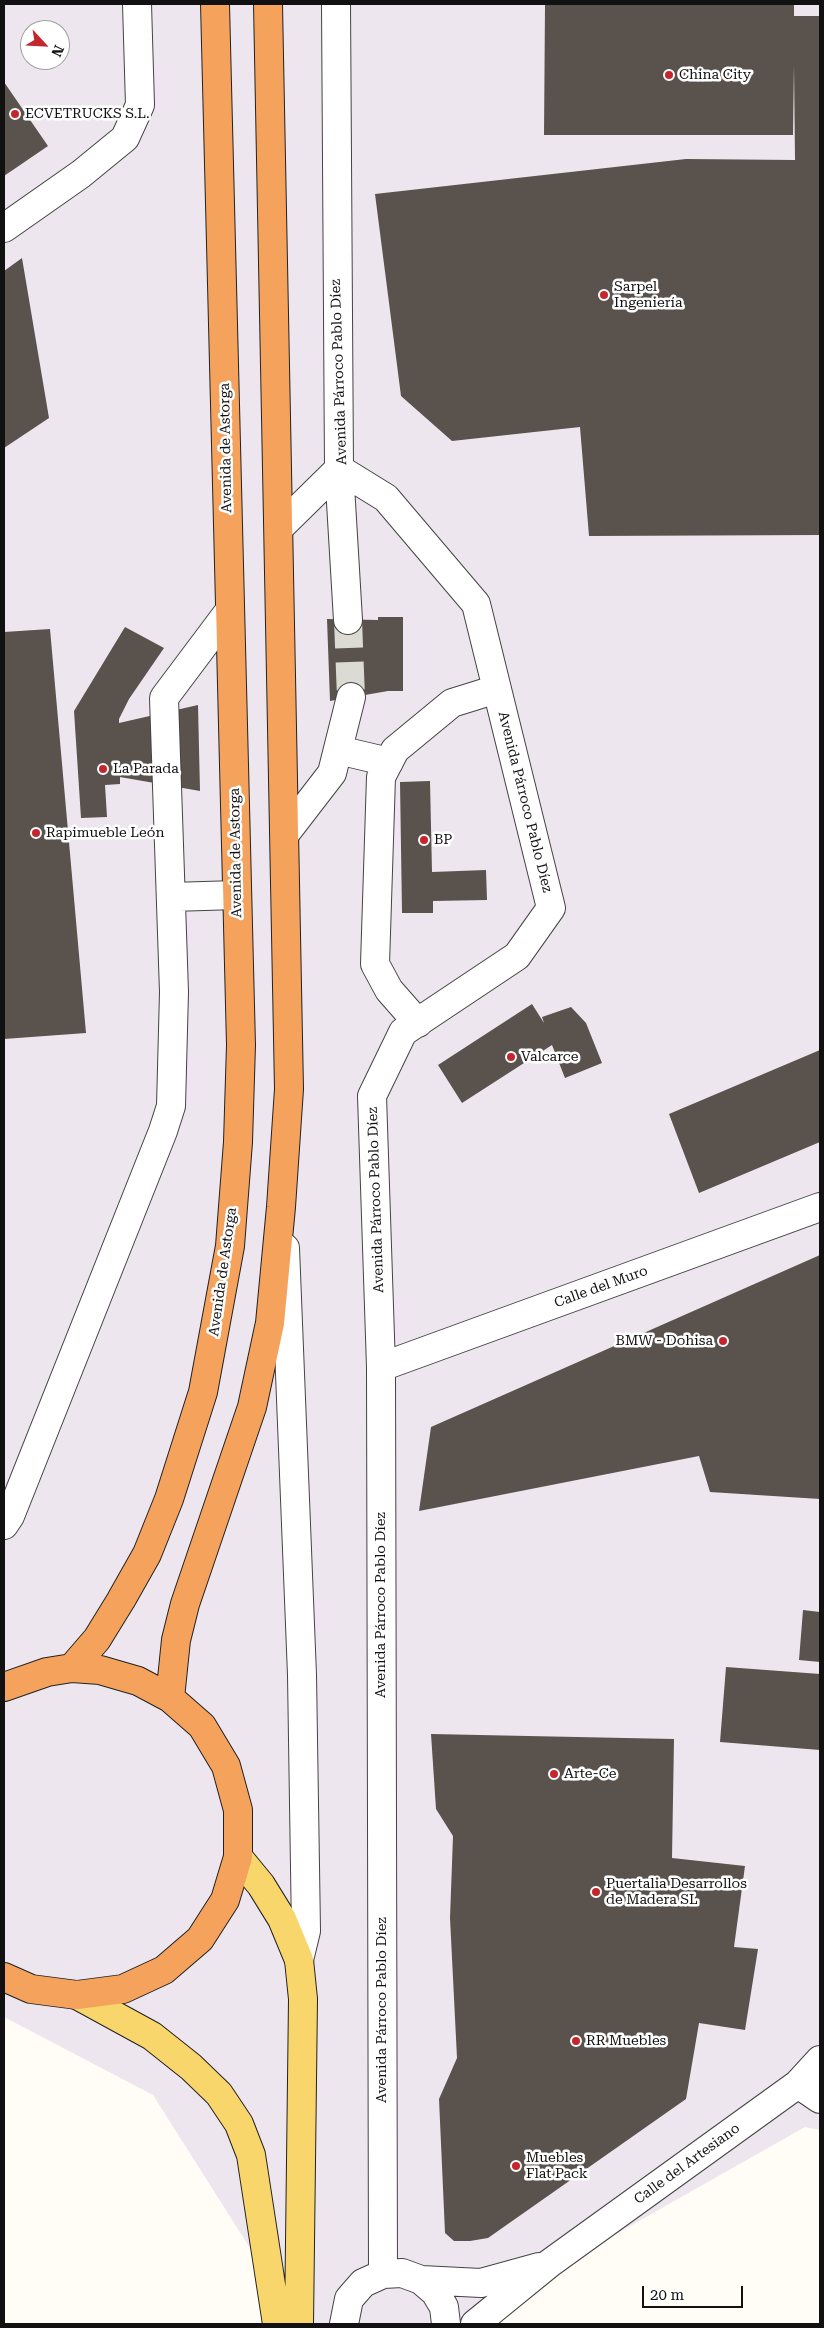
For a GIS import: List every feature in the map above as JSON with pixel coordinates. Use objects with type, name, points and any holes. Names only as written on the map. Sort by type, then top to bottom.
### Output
[{"type":"highway","name":"Avenida de Astorga","points":[[72,1668],[97,1639],[147,1554],[169,1499],[203,1392],[230,1246],[238,1142],[241,1045],[215,4]]},
{"type":"highway","points":[[170,1698],[176,1640],[185,1604],[252,1407],[270,1323],[289,1089],[268,4]]},
{"type":"highway","points":[[4,1687],[47,1672],[72,1668],[100,1670],[138,1681],[170,1698],[202,1726],[226,1766],[238,1810],[238,1856],[224,1900],[200,1939],[164,1970],[123,1989],[77,1995],[31,1989],[4,1977]]},
{"type":"main road","points":[[238,1856],[261,1885],[282,1918],[299,1960],[304,1999],[299,2324]]},
{"type":"main road","points":[[77,1995],[152,2036],[191,2067],[219,2094],[239,2124],[251,2155],[277,2324]]},
{"type":"street","points":[[4,228],[81,174],[125,138],[140,105],[137,4]]},
{"type":"street","name":"Avenida Párroco Pablo Díez","points":[[336,4],[339,469],[386,498],[476,604],[551,908],[518,956],[403,1032],[372,1096],[381,1367],[383,2274]]},
{"type":"street","points":[[279,528],[339,469]]},
{"type":"street","points":[[339,469],[348,620]]},
{"type":"street","points":[[4,1525],[10,1516],[163,1131],[171,1106],[174,992],[164,698],[230,610]]},
{"type":"street","points":[[418,1023],[389,990],[375,964],[381,776],[395,750],[452,703],[497,689]]},
{"type":"street","points":[[285,834],[332,773],[351,697]]},
{"type":"street","points":[[338,750],[388,762]]},
{"type":"street","points":[[171,897],[237,895]]},
{"type":"street","points":[[281,1206],[287,1282],[302,1675],[306,1931],[299,1960]]},
{"type":"street","name":"Calle del Muro","points":[[381,1367],[820,1207]]},
{"type":"street","name":"Calle del Artesiano","points":[[475,2324],[550,2264],[798,2084],[820,2060]]},
{"type":"street","points":[[798,2084],[820,2099]]},
{"type":"street","name":"Calle del Artesiano","points":[[383,2274],[402,2273],[421,2280],[481,2283],[550,2264]]},
{"type":"street","points":[[344,2324],[349,2299],[363,2283],[383,2274]]},
{"type":"street","points":[[421,2280],[435,2292],[444,2307],[446,2324]]},
{"type":"shaded area","points":[[4,4],[820,4],[820,2130],[805,2127],[457,2324],[298,2324],[153,2095],[4,2017]]},
{"type":"building","name":"Sarpel Ingeniería","points":[[545,5],[794,5],[794,16],[820,16],[820,535],[589,536],[580,427],[452,441],[401,396],[375,194],[686,159],[795,160],[794,64],[793,135],[544,135]]},
{"type":"building","name":"ECVETRUCKS S.L.","points":[[4,82],[48,146],[4,176]]},
{"type":"building","points":[[22,258],[49,418],[4,448],[4,271]]},
{"type":"building","points":[[378,617],[403,617],[403,691],[388,691],[330,701],[327,619],[378,620]]},
{"type":"building","points":[[125,627],[164,648],[129,699],[119,719],[119,723],[198,705],[200,791],[120,777],[120,784],[105,785],[107,817],[81,818],[74,711]]},
{"type":"building","name":"Rapimueble León","points":[[50,629],[86,1033],[4,1039],[4,632]]},
{"type":"building","points":[[430,781],[432,872],[486,870],[487,900],[433,901],[433,913],[402,913],[400,782]]},
{"type":"building","points":[[532,1004],[544,1023],[542,1017],[571,1007],[586,1023],[602,1063],[565,1078],[552,1045],[462,1103],[438,1065]]},
{"type":"building","points":[[820,1050],[820,1142],[699,1193],[669,1114]]},
{"type":"building","name":"BMW - Dohisa","points":[[820,1255],[820,1499],[710,1492],[699,1456],[419,1511],[431,1427]]},
{"type":"building","points":[[803,1610],[820,1612],[820,1662],[799,1660]]},
{"type":"building","points":[[726,1667],[820,1674],[820,1750],[720,1742]]},
{"type":"building","points":[[431,1734],[674,1739],[672,1858],[745,1866],[734,1947],[758,1949],[745,2030],[699,2023],[686,2099],[488,2238],[470,2241],[454,2241],[445,2233],[439,2099],[457,2058],[450,1918],[453,1836],[436,1809]]},
{"type":"tunnel","points":[[348,620],[351,697]]},
{"type":"place","name":"China City","points":[[669,75]]},
{"type":"place","name":"ECVETRUCKS S.L.","points":[[15,114]]},
{"type":"place","name":"Sarpel Ingeniería","points":[[604,295]]},
{"type":"place","name":"La Parada","points":[[103,769]]},
{"type":"place","name":"Rapimueble León","points":[[36,833]]},
{"type":"place","name":"BP","points":[[424,840]]},
{"type":"place","name":"Valcarce","points":[[511,1057]]},
{"type":"place","name":"BMW - Dohisa","points":[[723,1341]]},
{"type":"place","name":"Arte-Ce","points":[[554,1774]]},
{"type":"place","name":"Puertalia Desarrollos de Madera SL","points":[[596,1892]]},
{"type":"place","name":"RR Muebles","points":[[576,2041]]},
{"type":"place","name":"Muebles Flat Pack","points":[[516,2166]]}]
